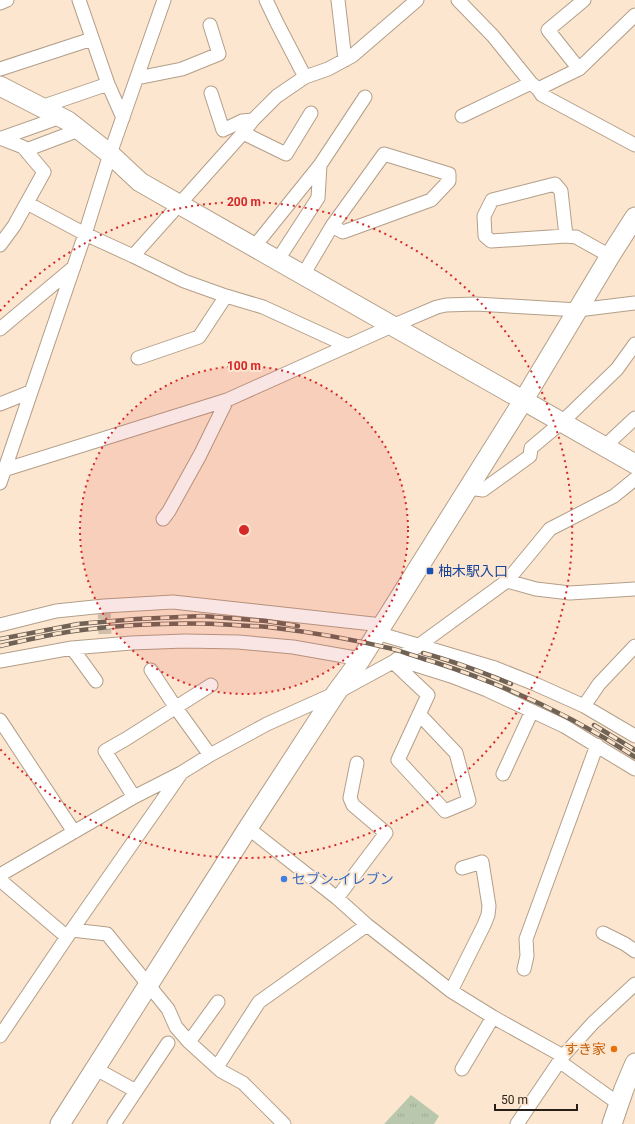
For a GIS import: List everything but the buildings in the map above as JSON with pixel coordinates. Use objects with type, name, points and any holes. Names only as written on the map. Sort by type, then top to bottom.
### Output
[{"type":"street","points":[[0,3],[7,0]]},
{"type":"street","points":[[79,0],[108,84],[123,118]]},
{"type":"street","points":[[0,483],[2,470],[74,267],[110,154],[164,0]]},
{"type":"street","points":[[266,0],[276,23],[305,78]]},
{"type":"street","points":[[338,0],[346,60]]},
{"type":"street","points":[[133,256],[253,120],[277,96],[305,78],[328,69],[352,56],[417,0]]},
{"type":"street","points":[[458,0],[493,36],[542,95],[635,145]]},
{"type":"street","points":[[579,69],[548,30],[584,0]]},
{"type":"street","points":[[462,116],[579,69],[635,15]]},
{"type":"street","points":[[137,78],[182,69],[219,54],[210,25]]},
{"type":"street","points":[[0,69],[92,39]]},
{"type":"street","points":[[41,107],[108,84]]},
{"type":"street","points":[[0,86],[68,121],[110,154],[140,182],[635,464]]},
{"type":"street","points":[[211,93],[223,130],[242,122],[253,120]]},
{"type":"street","points":[[254,247],[320,165],[365,97]]},
{"type":"street","points":[[243,133],[286,154],[311,113]]},
{"type":"street","points":[[1,138],[61,117]]},
{"type":"street","points":[[26,150],[79,130]]},
{"type":"street","points":[[0,245],[14,226],[44,172],[23,146],[1,138]]},
{"type":"street","points":[[303,275],[332,226],[384,154],[450,174],[449,181],[431,200],[343,232],[332,226]]},
{"type":"street","points":[[278,261],[318,198],[320,165]]},
{"type":"street","points":[[566,236],[562,191],[556,184],[492,200],[484,216],[484,236],[492,241],[566,236],[576,237],[610,256]]},
{"type":"street","points":[[26,203],[85,234],[184,281],[263,307],[348,346]]},
{"type":"street","points":[[60,1124],[248,828],[336,693],[361,659],[523,401],[635,217]]},
{"type":"street","points":[[0,329],[74,267]]},
{"type":"street","points":[[138,358],[199,337],[226,296]]},
{"type":"street","points":[[2,470],[227,400],[437,307],[446,305],[476,304],[578,310],[635,303]]},
{"type":"street","points":[[468,488],[483,490],[530,456],[531,448],[562,422],[617,369],[635,344]]},
{"type":"street","points":[[0,404],[30,392]]},
{"type":"street","points":[[163,519],[200,455],[227,400]]},
{"type":"street","points":[[604,447],[635,418]]},
{"type":"street","points":[[0,875],[134,797],[181,773],[210,755],[267,724],[336,693],[394,661],[418,646],[507,581],[550,529],[614,496],[635,479]]},
{"type":"street","points":[[507,581],[536,590],[570,593],[635,589]]},
{"type":"street","points":[[0,625],[56,611],[104,606],[173,602],[379,629],[418,646],[495,668],[536,684],[584,706],[635,736]]},
{"type":"street","points":[[0,661],[72,648],[106,640],[131,643],[185,641],[238,642],[293,647],[361,659]]},
{"type":"street","points":[[584,706],[599,684],[635,646]]},
{"type":"street","points":[[72,648],[96,681]]},
{"type":"street","points":[[394,661],[465,682],[486,690],[564,726],[635,769]]},
{"type":"street","points":[[394,661],[428,695],[419,714],[398,760],[445,811],[469,801],[456,753],[419,714]]},
{"type":"street","points":[[151,670],[210,755]]},
{"type":"street","points":[[134,797],[105,751],[211,685]]},
{"type":"street","points":[[503,774],[532,711]]},
{"type":"street","points":[[0,720],[74,832]]},
{"type":"street","points":[[524,969],[527,956],[526,940],[598,746]]},
{"type":"street","points":[[337,898],[386,833],[354,804],[350,798],[357,763]]},
{"type":"street","points":[[0,1036],[181,773]]},
{"type":"street","points":[[248,828],[451,991],[561,1058],[619,1104]]},
{"type":"street","points":[[451,991],[484,925],[488,915],[489,906],[482,862],[462,868]]},
{"type":"street","points":[[0,880],[70,934],[107,934],[168,1009],[176,1027],[189,1042],[221,1071],[243,1083],[284,1124]]},
{"type":"street","points":[[217,1067],[259,1002],[367,925]]},
{"type":"street","points":[[603,933],[635,951]]},
{"type":"street","points":[[517,1124],[561,1058],[593,1023],[635,984]]},
{"type":"street","points":[[189,1042],[218,1002]]},
{"type":"street","points":[[462,1069],[493,1017]]},
{"type":"street","points":[[114,1124],[168,1043]]},
{"type":"street","points":[[612,1124],[635,1063]]},
{"type":"street","points":[[96,1069],[136,1091]]},
{"type":"green space","points":[[411,1095],[439,1116],[434,1124],[384,1124]]},
{"type":"tunnel","points":[[104,606],[105,634]]},
{"type":"railway","points":[[0,639],[78,624],[202,616],[266,621],[298,626]]},
{"type":"railway","points":[[0,646],[72,631],[158,624],[216,624],[264,627],[331,636],[393,649],[487,681],[563,715],[635,757]]},
{"type":"railway","points":[[423,653],[467,667],[511,684]]},
{"type":"railway","points":[[594,725],[635,750]]},
{"type":"place","name":"柚木駅入口","points":[[430,571]]},
{"type":"place","name":"セブン-イレブン","points":[[284,879]]},
{"type":"place","name":"すき家","points":[[614,1049]]}]
